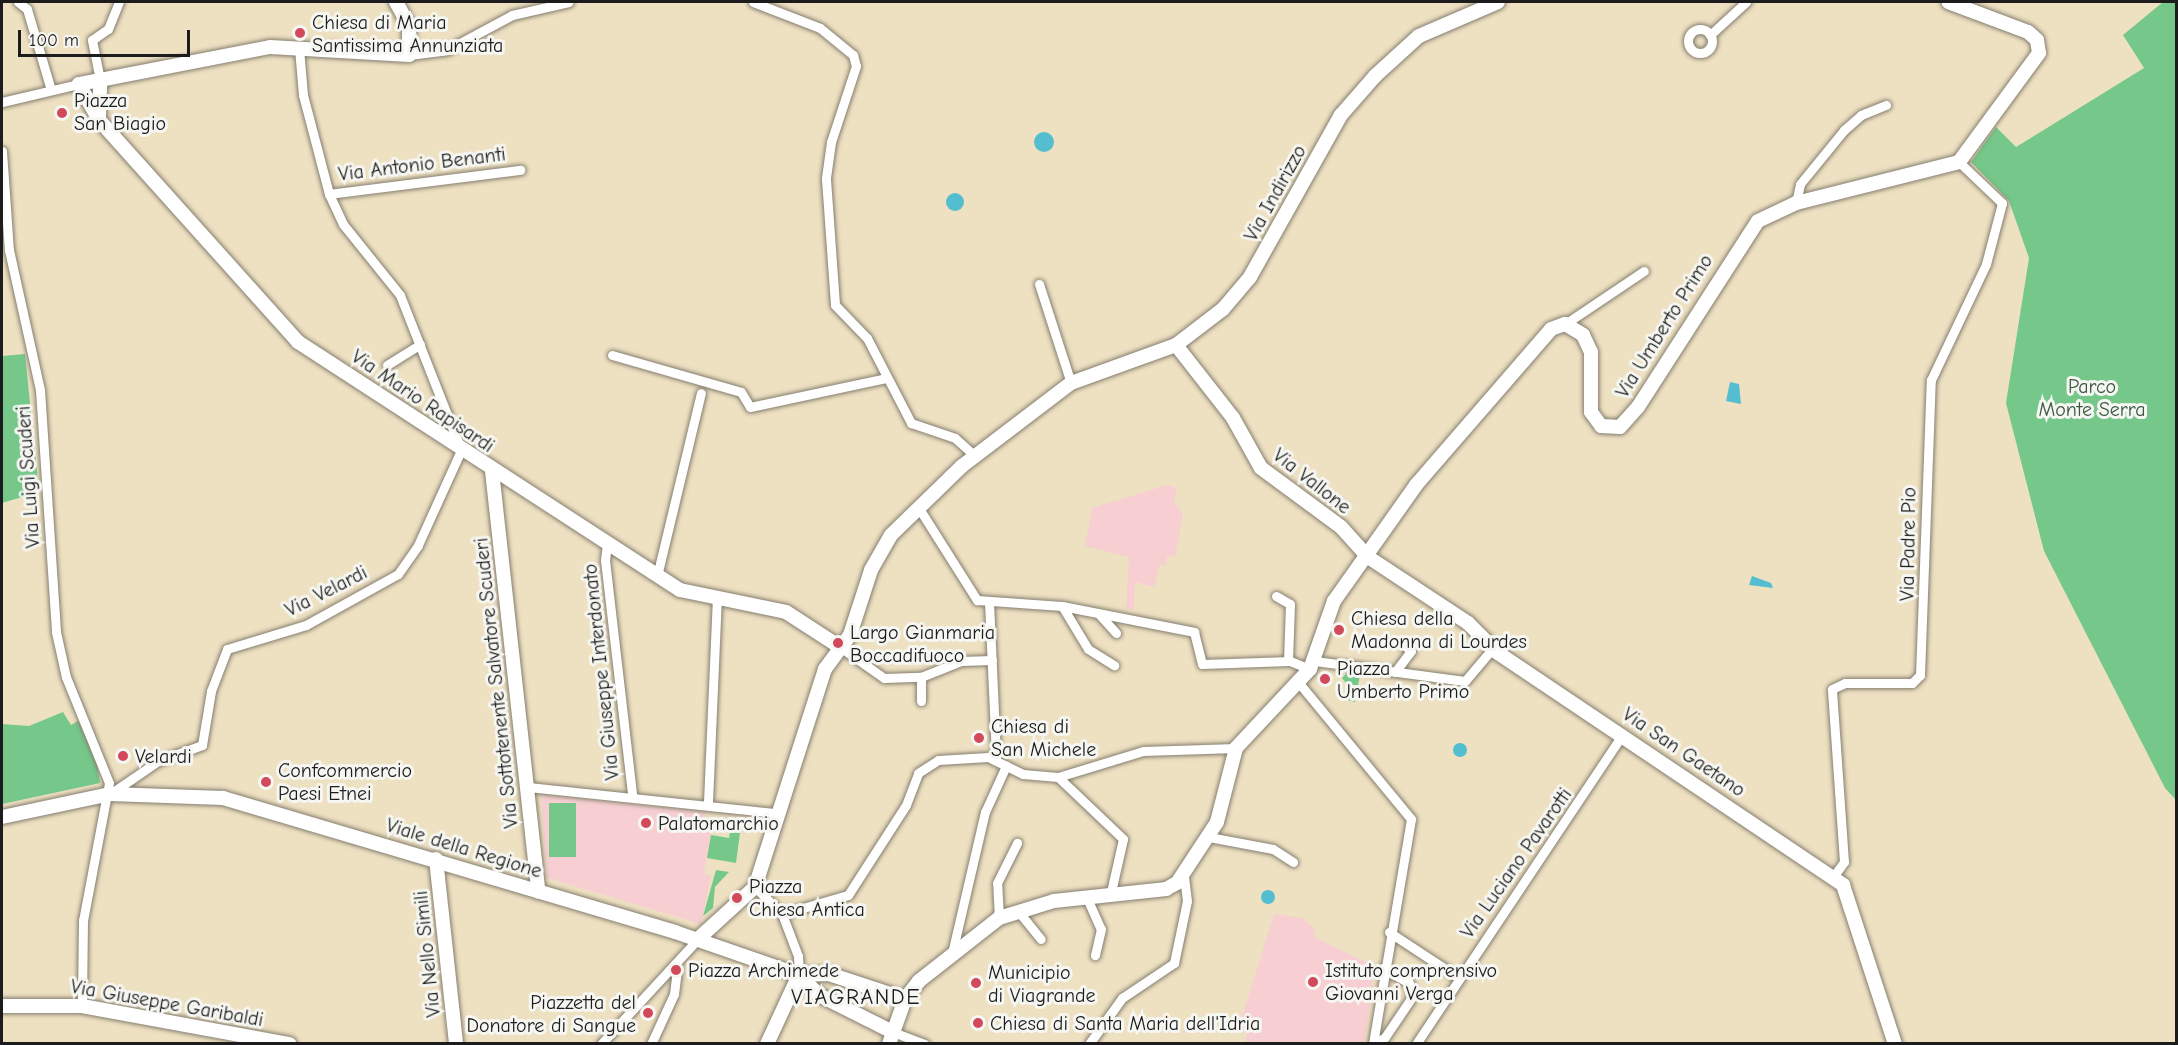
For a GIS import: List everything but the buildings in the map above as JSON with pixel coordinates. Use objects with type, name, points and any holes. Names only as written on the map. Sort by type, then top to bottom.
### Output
[{"type":"street","points":[[18,2],[39,42],[51,90]]},
{"type":"street","points":[[99,120],[100,80],[92,40],[108,29],[119,2]]},
{"type":"street","points":[[396,2],[409,25],[409,55]]},
{"type":"street","points":[[2,102],[79,84],[270,47],[409,55],[447,50],[512,15],[569,2]]},
{"type":"street","points":[[753,2],[820,28],[848,48],[856,66],[831,142],[826,179],[829,283],[835,305],[867,338],[911,423],[955,438],[975,456]]},
{"type":"street","name":"Via Indirizzo","points":[[755,887],[777,813],[879,552],[975,456],[1071,382],[1176,345],[1223,309],[1250,277],[1341,115],[1375,75],[1419,36],[1498,2]]},
{"type":"street","points":[[1710,35],[1746,2]]},
{"type":"street","points":[[1948,2],[2028,32],[2037,40],[2039,53],[1959,162]]},
{"type":"street","points":[[299,48],[303,95],[329,194],[343,224],[400,295],[461,450]]},
{"type":"street","name":"Via Mario Rapisardi","points":[[79,84],[99,120],[298,342],[492,471],[680,590],[786,612],[843,649]]},
{"type":"street","points":[[1796,203],[1800,184],[1849,125],[1886,105]]},
{"type":"street","name":"Via Luigi Scuderi","points":[[2,151],[9,250],[40,390],[56,632],[66,677],[98,746],[110,794]]},
{"type":"street","name":"Via Umberto Primo","points":[[1565,324],[1578,329],[1591,352],[1591,412],[1601,426],[1620,427],[1638,407],[1758,221],[1796,203],[1959,162]]},
{"type":"street","name":"Via Padre Pio","points":[[1833,877],[1844,862],[1832,689],[1845,683],[1905,684],[1920,675],[1931,380],[1986,264],[2002,203],[1959,162]]},
{"type":"street","name":"Via Antonio Benanti","points":[[329,194],[520,170]]},
{"type":"street","points":[[891,1038],[905,999],[953,950],[999,918],[1018,911],[1086,896],[1111,892],[1166,889],[1184,875],[1209,837],[1221,812],[1236,748],[1296,686],[1314,662],[1334,601],[1368,557],[1416,485],[1551,329],[1565,324],[1644,271]]},
{"type":"street","points":[[1039,284],[1071,382]]},
{"type":"street","points":[[387,365],[420,344]]},
{"type":"street","name":"Via Vallone","points":[[1176,345],[1233,418],[1261,468],[1341,527],[1368,557]]},
{"type":"street","points":[[612,355],[741,392],[750,407],[887,378]]},
{"type":"street","points":[[657,576],[701,393]]},
{"type":"street","name":"Via Velardi","points":[[110,794],[158,761],[202,745],[211,691],[227,649],[306,625],[398,574],[418,545],[461,450]]},
{"type":"street","name":"Via Sottotenente Salvatore Scuderi","points":[[492,471],[538,891]]},
{"type":"street","points":[[920,510],[940,537],[971,598],[989,602],[1062,606],[1194,632],[1202,664],[1314,662],[1354,669],[1461,680],[1492,648]]},
{"type":"street","name":"Via Giuseppe Interdonato","points":[[608,544],[604,560],[632,795]]},
{"type":"street","name":"Via San Gaetano","points":[[1368,557],[1468,623],[1492,648],[1833,877],[1848,894],[1895,1044]]},
{"type":"street","points":[[1276,596],[1290,604],[1289,661]]},
{"type":"street","points":[[708,802],[717,599]]},
{"type":"street","points":[[989,602],[996,759]]},
{"type":"street","points":[[1062,606],[1088,649],[1114,665]]},
{"type":"street","points":[[1098,613],[1116,633]]},
{"type":"street","points":[[1395,672],[1411,651],[1404,645]]},
{"type":"street","points":[[843,649],[879,677],[921,677],[961,661],[992,660]]},
{"type":"street","points":[[921,677],[921,701]]},
{"type":"street","points":[[1296,686],[1330,717],[1411,819],[1389,932],[1373,1044]]},
{"type":"street","name":"Via Luciano Pavarotti","points":[[1416,1044],[1459,978],[1604,770],[1623,734]]},
{"type":"street","points":[[782,914],[848,895],[925,767],[947,759],[996,759],[1023,774],[1058,777],[1143,751],[1236,748]]},
{"type":"street","points":[[953,950],[991,794],[1006,766]]},
{"type":"street","points":[[1058,777],[1123,839],[1111,892]]},
{"type":"street","points":[[528,787],[708,802],[777,813]]},
{"type":"street","points":[[82,1006],[83,920],[110,794]]},
{"type":"street","name":"Viale della Regione","points":[[2,817],[110,794],[234,800],[698,939],[799,975]]},
{"type":"street","points":[[1209,837],[1273,849],[1293,862]]},
{"type":"street","points":[[999,918],[997,883],[1017,843]]},
{"type":"street","name":"Via Nello Simili","points":[[435,859],[456,1044]]},
{"type":"street","points":[[1089,1044],[1122,998],[1174,963],[1187,901],[1184,875]]},
{"type":"street","points":[[601,1044],[677,968],[698,939],[755,887],[782,914],[798,956],[799,975],[767,1044]]},
{"type":"street","points":[[1086,896],[1101,929],[1095,955]]},
{"type":"street","points":[[1018,911],[1041,939]]},
{"type":"street","points":[[1389,932],[1459,978]]},
{"type":"street","points":[[651,1044],[674,994],[677,968]]},
{"type":"street","points":[[1373,1044],[1385,1037],[1412,997],[1409,983],[1383,968]]},
{"type":"street","points":[[799,975],[829,974],[905,999]]},
{"type":"street","points":[[799,975],[819,995],[891,1038],[925,1044]]},
{"type":"street","name":"Via Giuseppe Garibaldi","points":[[2,1006],[82,1006],[249,1040],[290,1044]]},
{"type":"shaded area","points":[[1167,485],[1177,488],[1174,502],[1183,514],[1175,557],[1167,556],[1166,565],[1160,565],[1154,587],[1135,582],[1134,610],[1126,608],[1129,557],[1085,546],[1092,508]]},
{"type":"shaded area","points":[[541,795],[706,812],[704,822],[713,823],[704,873],[711,876],[701,924],[547,878]]},
{"type":"shaded area","name":"Istituto comprensivo Giovanni Verga","points":[[1274,914],[1302,918],[1313,927],[1316,938],[1370,964],[1373,985],[1364,1043],[1245,1043],[1247,1033],[1239,1027]]},
{"type":"green space","name":"Parco Monte Serra","points":[[2163,2],[2176,2],[2176,800],[2165,788],[2044,551],[2006,403],[2029,258],[2009,201],[1971,162],[1996,127],[2016,147],[2144,68],[2123,35]]},
{"type":"green space","points":[[25,354],[39,492],[2,503],[2,356]]},
{"type":"green space","points":[[1347,673],[1360,675],[1355,702],[1344,699],[1351,689],[1342,678]]},
{"type":"green space","points":[[63,712],[71,725],[78,721],[96,757],[100,783],[2,804],[2,724],[29,726]]},
{"type":"green space","points":[[549,803],[576,803],[576,857],[549,857]]},
{"type":"green space","points":[[731,824],[741,825],[736,863],[707,858],[711,835],[729,838]]},
{"type":"green space","points":[[716,870],[729,872],[715,887],[713,908],[703,916]]},
{"type":"water","points":[[1044,132],[1051,135],[1054,142],[1051,149],[1044,152],[1037,149],[1034,142],[1037,135]]},
{"type":"water","points":[[955,193],[961,196],[964,202],[961,208],[955,211],[949,208],[946,202],[949,196]]},
{"type":"water","points":[[1730,382],[1739,384],[1741,404],[1726,401]]},
{"type":"water","points":[[1752,576],[1771,583],[1773,588],[1749,585]]},
{"type":"water","points":[[1460,743],[1465,745],[1467,750],[1465,755],[1460,757],[1455,755],[1453,750],[1455,745]]},
{"type":"water","points":[[1265,890],[1271,890],[1275,897],[1271,904],[1265,904],[1261,900],[1261,894]]},
{"type":"place","name":"Chiesa di Maria Santissima Annunziata","points":[[300,33]]},
{"type":"place","name":"Piazza San Biagio","points":[[62,113]]},
{"type":"place","name":"Chiesa della Madonna di Lourdes","points":[[1339,630]]},
{"type":"place","name":"Largo Gianmaria Boccadifuoco","points":[[838,643]]},
{"type":"place","name":"Piazza Umberto Primo","points":[[1325,679]]},
{"type":"place","name":"Chiesa di San Michele","points":[[979,738]]},
{"type":"place","name":"Velardi","points":[[123,756]]},
{"type":"place","name":"Confcommercio Paesi Etnei","points":[[266,782]]},
{"type":"place","name":"Palatomarchio","points":[[646,823]]},
{"type":"place","name":"Piazza Chiesa Antica","points":[[737,898]]},
{"type":"place","name":"Piazza Archimede","points":[[676,970]]},
{"type":"place","name":"Istituto comprensivo Giovanni Verga","points":[[1313,982]]},
{"type":"place","name":"Municipio di Viagrande","points":[[976,983]]},
{"type":"place","name":"Piazzetta del Donatore di Sangue","points":[[648,1013]]},
{"type":"place","name":"Chiesa di Santa Maria dell'Idria","points":[[978,1023]]},
{"type":"district","name":"VIAGRANDE","points":[[856,998]]}]
